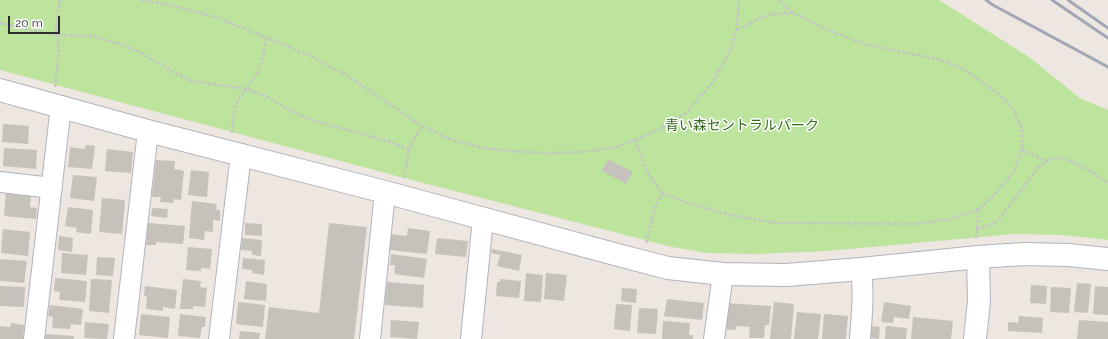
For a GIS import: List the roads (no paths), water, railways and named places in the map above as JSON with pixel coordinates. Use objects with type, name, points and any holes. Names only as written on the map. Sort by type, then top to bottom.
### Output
[{"type":"street","points":[[0,90],[58,98],[148,131],[236,146],[394,188],[483,219],[668,268],[723,274],[786,275],[861,269],[977,250],[1024,254],[1068,255],[1108,259]]},
{"type":"street","points":[[34,339],[52,188],[58,98]]},
{"type":"street","points":[[124,339],[148,131]]},
{"type":"street","points":[[219,339],[236,146]]},
{"type":"street","points":[[0,182],[52,188]]},
{"type":"street","points":[[370,339],[394,188]]},
{"type":"street","points":[[471,339],[483,219]]},
{"type":"street","points":[[975,339],[979,301],[977,250]]},
{"type":"street","points":[[860,339],[863,301],[861,269]]},
{"type":"street","points":[[714,339],[723,274]]},
{"type":"railway","points":[[986,0],[1108,67]]},
{"type":"railway","points":[[1052,0],[1108,38]]},
{"type":"railway","points":[[1068,0],[1108,28]]},
{"type":"park label","name":"青い森セントラルパーク","points":[[742,126]]}]
